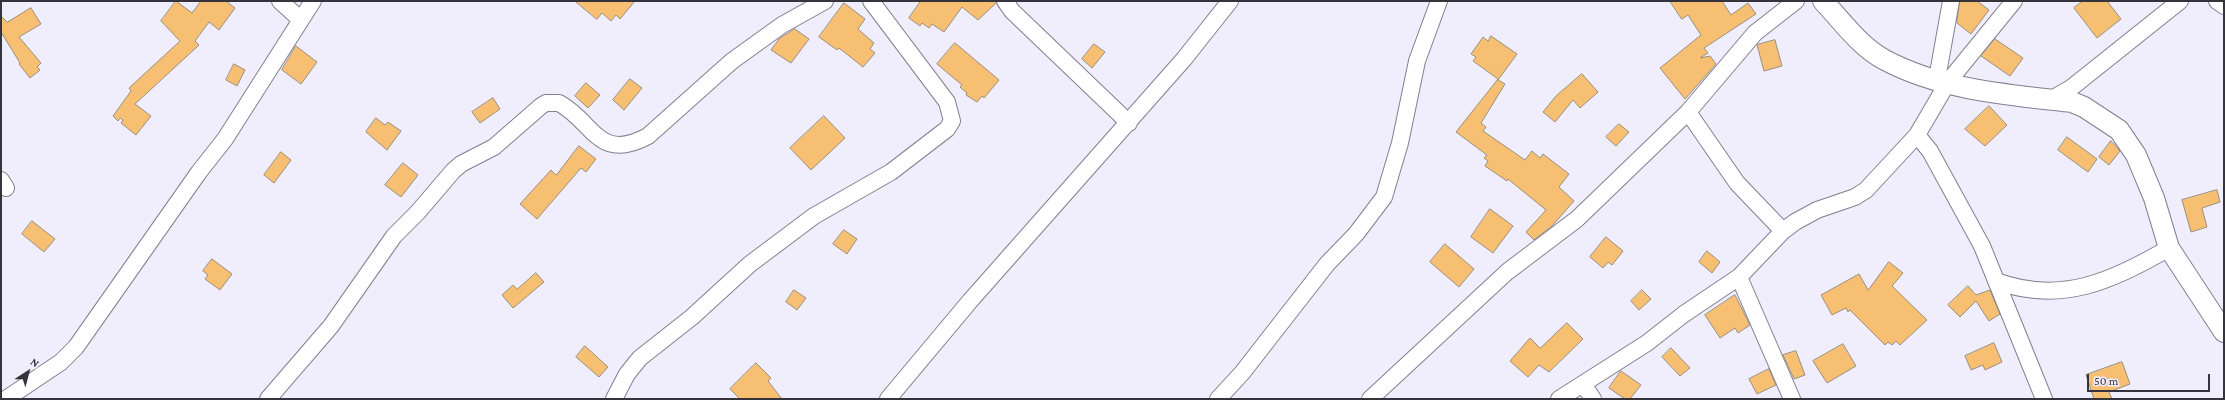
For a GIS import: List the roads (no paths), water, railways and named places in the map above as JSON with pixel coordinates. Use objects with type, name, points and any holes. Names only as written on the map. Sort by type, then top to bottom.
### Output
[{"type":"street","points":[[280,1],[301,20]]},
{"type":"street","points":[[6,399],[61,362],[76,347],[199,172],[224,139],[313,1]]},
{"type":"street","points":[[268,399],[331,326],[394,236],[418,212],[453,171],[461,164],[494,147],[541,106],[546,103],[559,103],[599,138],[613,144],[634,143],[648,136],[732,61],[782,25],[825,1]]},
{"type":"street","points":[[614,399],[627,374],[640,358],[692,317],[750,264],[814,216],[891,172],[947,129],[952,120],[947,102],[872,1]]},
{"type":"street","points":[[1005,1],[1012,11],[1129,123]]},
{"type":"street","points":[[888,399],[970,301],[1184,59],[1230,1]]},
{"type":"street","points":[[1218,399],[1242,373],[1327,264],[1356,234],[1384,197],[1400,143],[1417,61],[1439,1]]},
{"type":"street","points":[[1370,399],[1507,272],[1578,219],[1688,112],[1754,33],[1796,1]]},
{"type":"street","points":[[1823,1],[1858,38],[1884,60],[1942,81],[1991,92],[2072,102],[2084,107],[2119,130],[2136,155],[2154,198],[2169,248],[2224,332]]},
{"type":"street","points":[[1942,81],[1951,1]]},
{"type":"street","points":[[1559,399],[1647,343],[1684,314],[1739,277],[1783,231],[1817,210],[1855,197],[1866,190],[1917,135],[1942,81],[2014,1]]},
{"type":"street","points":[[2050,100],[2070,88],[2180,1]]},
{"type":"street","points":[[2217,1],[2224,6]]},
{"type":"street","points":[[1688,112],[1736,183],[1783,231]]},
{"type":"street","points":[[1917,135],[1930,151],[1982,246],[2044,399]]},
{"type":"street","points":[[1996,281],[2034,291],[2062,292],[2081,287],[2137,267],[2169,248]]},
{"type":"street","points":[[1739,277],[1792,399]]},
{"type":"street","points":[[1583,384],[1593,399]]}]
